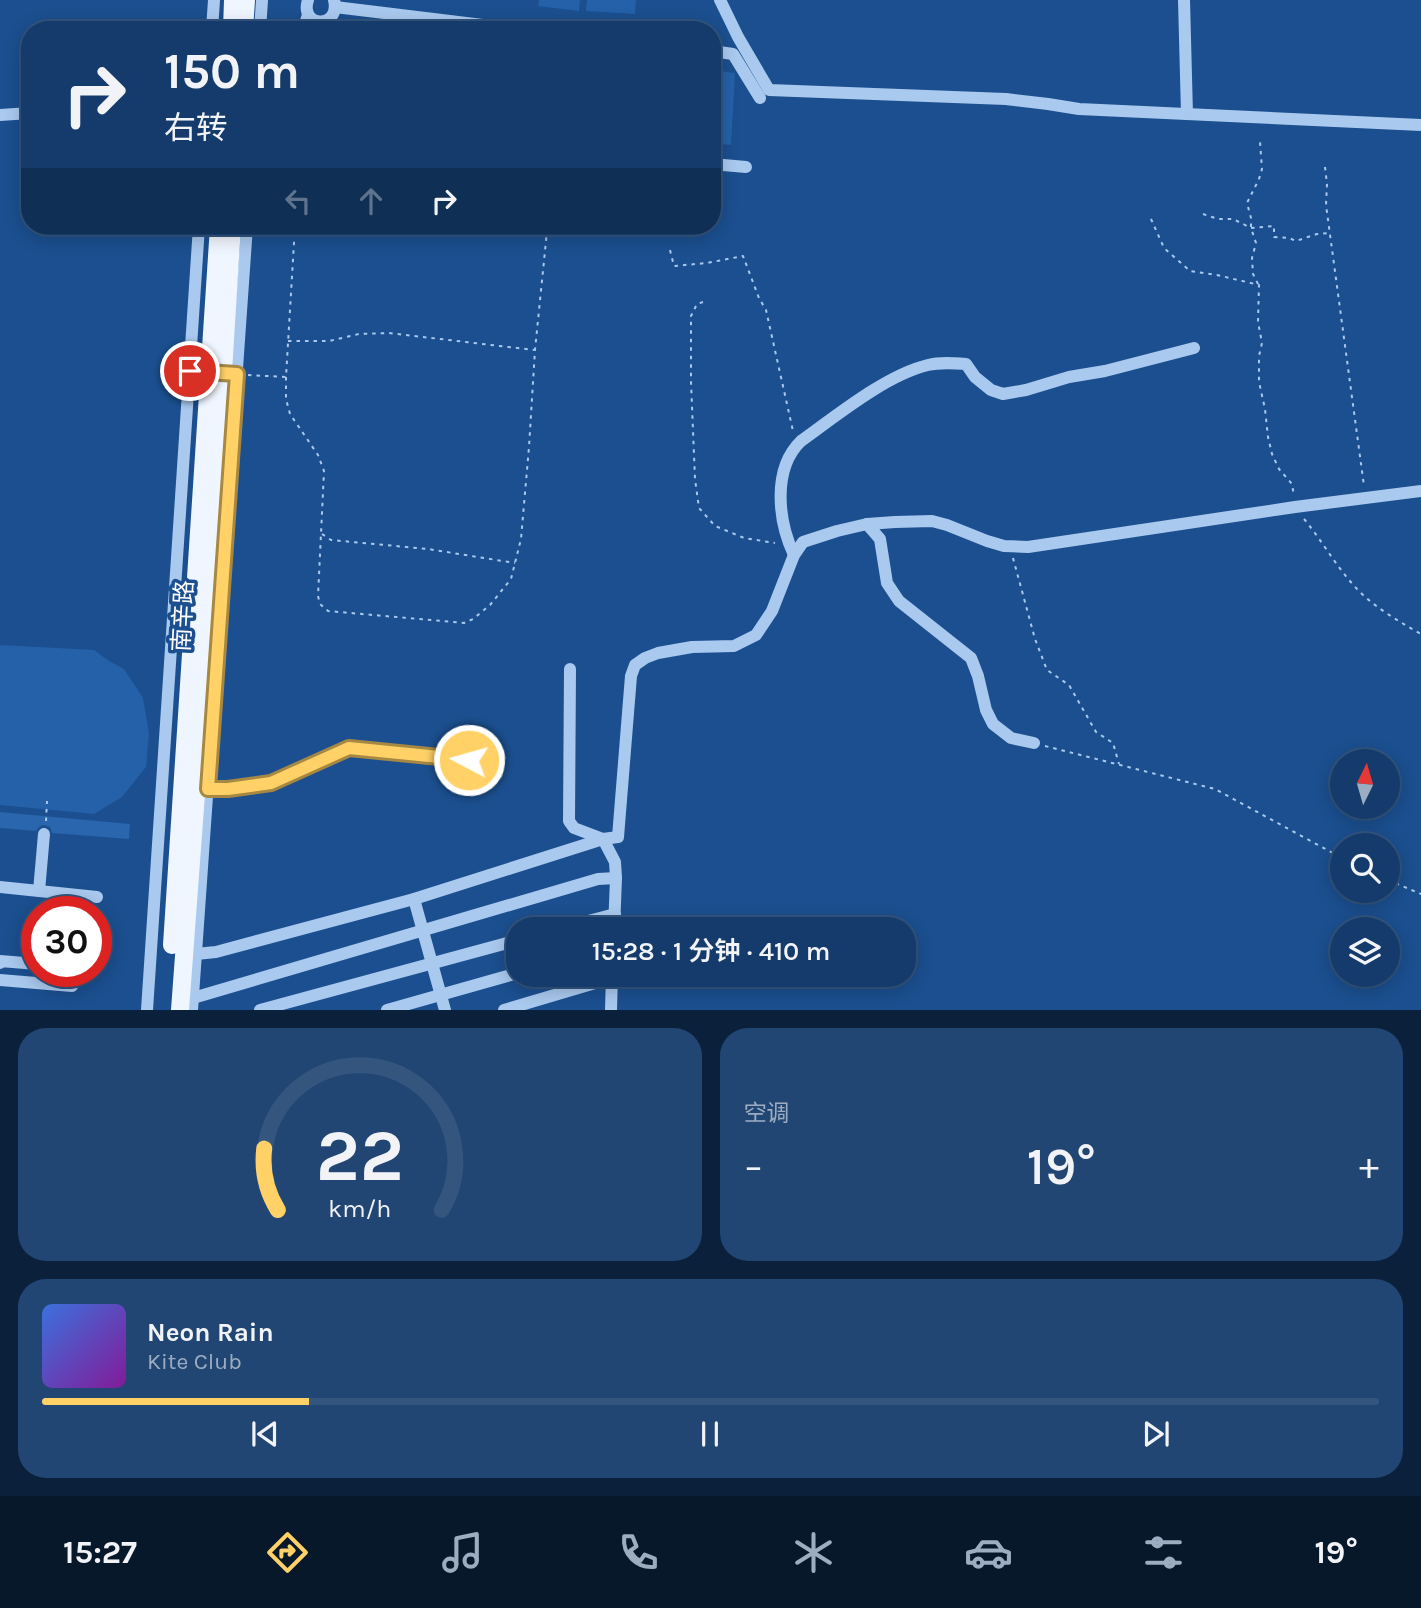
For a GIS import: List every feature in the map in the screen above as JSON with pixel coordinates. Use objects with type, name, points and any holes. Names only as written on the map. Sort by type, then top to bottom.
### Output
[{"type":"main road","points":[[232,21],[233,0]]},
{"type":"main road","points":[[245,21],[246,0]]},
{"type":"main road","name":"南辛路","points":[[168,1010],[184,776],[223,374],[219,235]]},
{"type":"main road","name":"南辛路","points":[[188,1006],[231,235]]},
{"type":"street","points":[[213,21],[214,0]]},
{"type":"street","points":[[261,21],[262,0]]},
{"type":"street","points":[[306,21],[308,0]]},
{"type":"street","points":[[720,0],[769,90],[1006,99],[1079,109],[1421,125]]},
{"type":"street","points":[[1184,0],[1187,114]]},
{"type":"street","points":[[308,15],[315,20],[324,21],[332,16],[334,4],[458,21]]},
{"type":"street","points":[[721,52],[733,54],[760,97]]},
{"type":"street","points":[[0,115],[21,114]]},
{"type":"street","points":[[721,165],[746,167]]},
{"type":"street","points":[[146,1010],[198,235]]},
{"type":"street","points":[[246,235],[223,374],[208,789],[200,823],[197,954],[188,1006],[422,931],[598,879],[616,878]]},
{"type":"street","points":[[792,550],[785,532],[781,502],[784,470],[794,448],[865,396],[901,375],[928,365],[966,364],[975,377],[991,390],[1003,394],[1194,348]]},
{"type":"street","points":[[190,371],[223,374]]},
{"type":"street","points":[[197,954],[216,952],[414,900],[603,839],[618,837],[631,676],[635,665],[658,653],[692,647],[734,646],[756,635],[772,611],[792,550],[803,542],[837,530],[867,524],[932,521],[1004,546],[1028,547],[1421,491]]},
{"type":"street","points":[[867,524],[880,539],[887,583],[899,601],[971,658],[986,710],[993,724],[1011,738],[1034,743]]},
{"type":"street","points":[[570,669],[569,821],[575,828],[603,839],[615,862],[615,917]]},
{"type":"street","points":[[208,789],[271,783],[349,748],[493,762]]},
{"type":"street","points":[[163,774],[184,776]]},
{"type":"street","points":[[38,891],[45,828]]},
{"type":"street","points":[[0,887],[87,896]]},
{"type":"street","points":[[414,900],[445,1010]]},
{"type":"street","points":[[604,917],[615,914]]},
{"type":"street","points":[[260,1010],[506,943]]},
{"type":"street","points":[[0,962],[21,963]]},
{"type":"street","points":[[387,1010],[506,976]]},
{"type":"street","points":[[0,980],[21,982]]},
{"type":"street","points":[[505,1010],[577,987]]},
{"type":"street","points":[[611,1010],[612,987]]},
{"type":"path","points":[[1260,142],[1262,169],[1247,203],[1256,243],[1252,258],[1253,274],[1259,285],[1258,322],[1262,343],[1259,382],[1272,454],[1279,469],[1292,484],[1294,507],[1342,572],[1378,608],[1421,634]]},
{"type":"path","points":[[1325,167],[1326,205],[1366,497]]},
{"type":"path","points":[[1203,214],[1218,219],[1233,219],[1251,228],[1274,226],[1274,237],[1296,241],[1330,233]]},
{"type":"path","points":[[1151,219],[1164,248],[1190,271],[1259,285]]},
{"type":"path","points":[[294,235],[286,399],[290,414],[318,455],[324,471],[318,596],[320,604],[328,611],[464,623],[474,619],[490,605],[511,579],[521,539],[547,235]]},
{"type":"path","points":[[670,250],[674,266],[743,256],[766,310],[796,445],[794,448]]},
{"type":"path","points":[[704,302],[696,304],[691,316],[695,479],[699,508],[715,526],[744,538],[792,550]]},
{"type":"path","points":[[288,341],[329,341],[359,334],[388,333],[535,350]]},
{"type":"path","points":[[223,374],[286,377]]},
{"type":"path","points":[[321,533],[331,540],[428,549],[515,563]]},
{"type":"path","points":[[1004,546],[1014,560],[1035,639],[1047,670],[1069,685],[1096,732],[1113,743],[1119,765]]},
{"type":"path","points":[[1034,743],[1215,789],[1330,851]]},
{"type":"path","points":[[45,828],[47,801]]},
{"type":"path","points":[[1400,885],[1421,894]]},
{"type":"shaded area","points":[[539,0],[580,0],[579,11],[538,6]]},
{"type":"shaded area","points":[[587,0],[636,0],[635,14],[586,11]]},
{"type":"shaded area","points":[[721,71],[735,73],[731,145],[721,144]]},
{"type":"shaded area","points":[[0,645],[94,650],[124,669],[143,698],[149,733],[146,767],[122,797],[94,814],[0,805]]},
{"type":"building","points":[[0,812],[130,824],[129,839],[52,833],[50,827],[44,825],[36,831],[0,828]]},
{"type":"route","points":[[190,371],[237,374],[208,789],[271,783],[349,748],[469,760]]}]
